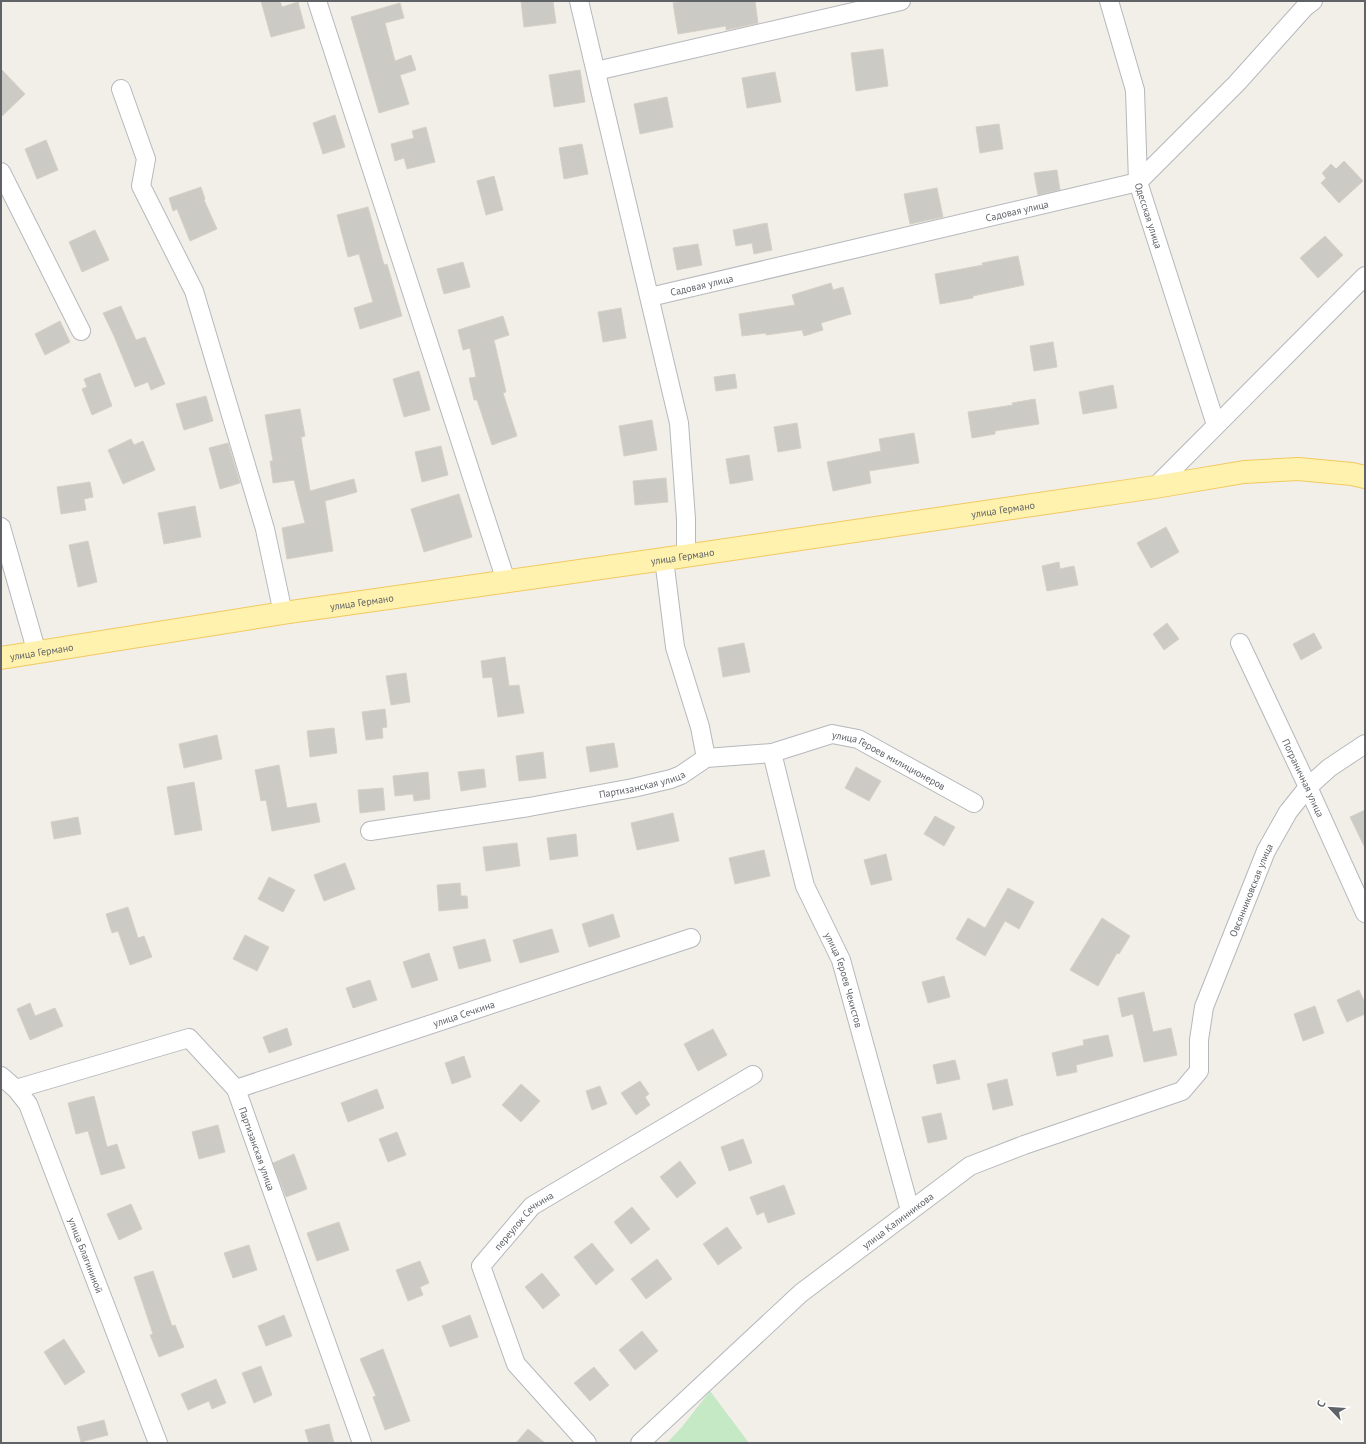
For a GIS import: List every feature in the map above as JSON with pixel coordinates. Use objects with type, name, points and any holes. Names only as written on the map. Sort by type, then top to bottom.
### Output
[{"type":"main road","name":"улица Германо","points":[[1,658],[283,613],[664,559],[1154,487],[1244,472],[1298,469],[1352,474],[1365,477]]},
{"type":"street","points":[[317,1],[506,581]]},
{"type":"street","points":[[579,1],[679,423],[686,519],[686,555]]},
{"type":"street","points":[[596,71],[902,1]]},
{"type":"street","name":"Одесская улица","points":[[1109,1],[1135,90],[1138,182],[1216,424]]},
{"type":"street","points":[[1138,182],[1237,83],[1305,7],[1313,1]]},
{"type":"street","points":[[121,89],[146,158],[141,186],[194,291],[265,529],[283,613]]},
{"type":"street","points":[[1,172],[80,330]]},
{"type":"street","name":"Садовая улица","points":[[650,297],[1138,182]]},
{"type":"street","points":[[1154,487],[1365,276]]},
{"type":"street","points":[[1,527],[37,653]]},
{"type":"street","points":[[664,559],[675,647],[700,727],[706,758]]},
{"type":"street","name":"Пограничная улица","points":[[1240,643],[1308,787],[1365,913]]},
{"type":"street","name":"улица Героев милиционеров","points":[[706,758],[772,753],[832,734],[858,739],[974,802]]},
{"type":"street","name":"Овсянниковская улица","points":[[1199,1071],[1199,1040],[1204,1007],[1266,851],[1288,812],[1308,787],[1328,768],[1365,744]]},
{"type":"street","name":"улица Героев Чекистов","points":[[772,753],[805,886],[842,960],[910,1210]]},
{"type":"street","name":"Партизанская улица","points":[[370,831],[529,807],[633,788],[671,779],[681,775],[706,758]]},
{"type":"street","name":"улица Сечкина","points":[[236,1089],[691,938]]},
{"type":"street","name":"Партизанская улица","points":[[16,1089],[189,1038],[236,1089],[362,1443]]},
{"type":"street","name":"улица Калинникова","points":[[640,1443],[802,1294],[910,1210],[970,1166],[1024,1145],[1182,1091],[1199,1071]]},
{"type":"street","name":"переулок Сечкина","points":[[587,1443],[516,1364],[481,1266],[532,1206],[754,1075]]},
{"type":"street","name":"улица Благининой","points":[[1,1076],[16,1089],[28,1104],[155,1442]]},
{"type":"green space","points":[[710,1391],[749,1443],[667,1443],[682,1427]]},
{"type":"building","points":[[261,1],[280,1],[282,7],[298,2],[305,28],[271,37]]},
{"type":"building","points":[[521,1],[553,1],[556,23],[524,27]]},
{"type":"building","points":[[684,1],[755,1],[758,23],[726,30],[726,26],[678,34],[673,3]]},
{"type":"building","points":[[400,3],[404,18],[385,23],[395,61],[411,55],[416,70],[400,75],[409,104],[379,113],[351,17]]},
{"type":"building","points":[[883,49],[888,86],[856,91],[851,53]]},
{"type":"building","points":[[1,69],[25,94],[1,117]]},
{"type":"building","points":[[580,70],[585,102],[554,107],[549,75]]},
{"type":"building","points":[[775,72],[781,102],[747,108],[742,78]]},
{"type":"building","points":[[667,97],[673,127],[640,134],[634,104]]},
{"type":"building","points":[[335,115],[345,147],[323,154],[313,123]]},
{"type":"building","points":[[999,124],[1003,149],[980,153],[976,127]]},
{"type":"building","points":[[426,127],[435,162],[407,169],[404,158],[395,161],[391,144],[414,138],[412,131]]},
{"type":"building","points":[[46,140],[58,170],[37,179],[25,149]]},
{"type":"building","points":[[582,144],[588,174],[564,179],[559,148]]},
{"type":"building","points":[[1344,161],[1363,181],[1339,203],[1321,183],[1326,178],[1322,173],[1331,164],[1336,169]]},
{"type":"building","points":[[1057,170],[1060,190],[1038,195],[1034,173]]},
{"type":"building","points":[[494,176],[503,210],[486,215],[477,181]]},
{"type":"building","points":[[201,187],[204,200],[217,229],[190,241],[177,209],[173,211],[169,198]]},
{"type":"building","points":[[937,188],[943,217],[910,224],[904,194]]},
{"type":"building","points":[[368,207],[384,265],[387,264],[402,316],[360,329],[354,308],[373,302],[359,254],[348,257],[337,215]]},
{"type":"building","points":[[767,223],[772,250],[754,254],[752,243],[736,246],[733,230]]},
{"type":"building","points":[[95,230],[109,260],[82,272],[69,242]]},
{"type":"building","points":[[1325,236],[1343,255],[1318,278],[1300,258]]},
{"type":"building","points":[[698,244],[702,265],[677,270],[673,248]]},
{"type":"building","points":[[1018,256],[1024,285],[973,296],[973,298],[940,304],[935,274],[983,265],[982,263]]},
{"type":"building","points":[[463,262],[470,287],[444,294],[437,269]]},
{"type":"building","points":[[831,283],[833,290],[843,287],[851,314],[821,323],[823,330],[804,336],[802,330],[766,335],[766,333],[742,336],[739,314],[795,305],[792,295]]},
{"type":"building","points":[[121,306],[136,340],[145,337],[165,384],[151,390],[148,382],[135,387],[103,313]]},
{"type":"building","points":[[621,308],[626,338],[603,342],[598,312]]},
{"type":"building","points":[[503,316],[509,335],[494,340],[506,392],[503,393],[517,436],[492,445],[477,400],[474,400],[469,378],[476,377],[470,348],[463,350],[458,330]]},
{"type":"building","points":[[60,321],[70,342],[45,355],[35,334]]},
{"type":"building","points":[[1053,342],[1057,367],[1034,371],[1030,346]]},
{"type":"building","points":[[419,371],[430,410],[404,417],[393,379]]},
{"type":"building","points":[[100,373],[112,406],[92,415],[82,389],[87,387],[84,379]]},
{"type":"building","points":[[735,374],[737,388],[716,391],[714,377]]},
{"type":"building","points":[[1113,385],[1117,408],[1083,414],[1079,392]]},
{"type":"building","points":[[206,396],[213,421],[184,430],[176,404]]},
{"type":"building","points":[[1035,399],[1039,424],[995,431],[995,434],[972,438],[968,412],[1013,405],[1012,403]]},
{"type":"building","points":[[300,409],[305,436],[301,437],[310,491],[354,479],[357,492],[325,501],[333,551],[287,559],[282,528],[305,523],[294,480],[273,483],[270,461],[273,461],[265,415]]},
{"type":"building","points":[[652,420],[657,450],[624,456],[619,426]]},
{"type":"building","points":[[797,423],[801,448],[778,452],[774,427]]},
{"type":"building","points":[[914,433],[919,463],[869,471],[871,483],[833,491],[827,462],[881,451],[879,439]]},
{"type":"building","points":[[131,439],[134,445],[143,441],[155,470],[123,484],[108,450]]},
{"type":"building","points":[[228,443],[240,483],[220,489],[209,448]]},
{"type":"building","points":[[441,446],[448,475],[422,482],[415,452]]},
{"type":"building","points":[[749,455],[753,480],[730,484],[726,459]]},
{"type":"building","points":[[666,478],[668,502],[635,505],[633,481]]},
{"type":"building","points":[[90,482],[93,497],[84,499],[86,510],[61,514],[57,487]]},
{"type":"building","points":[[459,494],[472,537],[424,552],[411,509]]},
{"type":"building","points":[[195,506],[201,537],[164,544],[158,513]]},
{"type":"building","points":[[1166,527],[1179,552],[1151,568],[1137,543]]},
{"type":"building","points":[[88,541],[97,582],[78,587],[69,545]]},
{"type":"building","points":[[1059,562],[1060,569],[1074,566],[1078,585],[1047,591],[1042,566]]},
{"type":"building","points":[[1167,623],[1179,639],[1164,650],[1153,634]]},
{"type":"building","points":[[1314,633],[1322,648],[1301,660],[1293,644]]},
{"type":"building","points":[[744,643],[750,672],[723,677],[718,648]]},
{"type":"building","points":[[505,657],[509,686],[519,685],[524,713],[498,717],[492,677],[483,678],[481,661]]},
{"type":"building","points":[[406,673],[410,702],[391,705],[386,676]]},
{"type":"building","points":[[385,709],[387,727],[382,728],[383,738],[366,740],[362,712]]},
{"type":"building","points":[[334,728],[337,753],[310,757],[307,731]]},
{"type":"building","points":[[217,735],[222,759],[184,768],[179,744]]},
{"type":"building","points":[[614,743],[618,767],[590,772],[586,747]]},
{"type":"building","points":[[543,752],[546,778],[519,781],[516,756]]},
{"type":"building","points":[[279,765],[287,808],[316,803],[320,822],[272,831],[266,800],[261,801],[255,770]]},
{"type":"building","points":[[856,767],[881,781],[869,801],[845,788]]},
{"type":"building","points":[[484,769],[486,787],[461,791],[458,772]]},
{"type":"building","points":[[428,772],[430,799],[414,801],[413,794],[395,796],[393,776]]},
{"type":"building","points":[[194,782],[202,830],[175,835],[167,787]]},
{"type":"building","points":[[383,788],[385,810],[360,813],[358,790]]},
{"type":"building","points":[[1365,810],[1365,848],[1350,817]]},
{"type":"building","points":[[673,813],[679,841],[637,850],[631,823]]},
{"type":"building","points":[[935,816],[955,827],[944,846],[924,834]]},
{"type":"building","points":[[78,817],[81,834],[54,839],[51,822]]},
{"type":"building","points":[[576,834],[578,856],[550,860],[547,838]]},
{"type":"building","points":[[517,843],[520,866],[486,871],[483,847]]},
{"type":"building","points":[[764,850],[770,876],[735,884],[729,858]]},
{"type":"building","points":[[886,854],[892,880],[871,885],[864,860]]},
{"type":"building","points":[[345,863],[355,889],[324,901],[314,875]]},
{"type":"building","points":[[269,877],[295,890],[283,912],[258,899]]},
{"type":"building","points":[[460,883],[461,896],[467,896],[468,908],[439,911],[437,885]]},
{"type":"building","points":[[1008,888],[1034,902],[1019,929],[1005,921],[985,956],[956,939],[968,918],[985,928]]},
{"type":"building","points":[[128,907],[138,938],[144,936],[152,957],[130,965],[118,931],[112,933],[106,914]]},
{"type":"building","points":[[613,914],[620,937],[589,947],[582,924]]},
{"type":"building","points":[[1102,918],[1130,936],[1119,954],[1117,953],[1098,986],[1070,970]]},
{"type":"building","points":[[552,929],[559,952],[520,963],[513,940]]},
{"type":"building","points":[[245,935],[269,947],[257,971],[233,959]]},
{"type":"building","points":[[485,939],[491,961],[459,969],[453,947]]},
{"type":"building","points":[[429,953],[438,980],[412,988],[403,962]]},
{"type":"building","points":[[944,976],[950,997],[928,1003],[922,982]]},
{"type":"building","points":[[370,980],[377,1000],[353,1008],[346,988]]},
{"type":"building","points":[[1359,990],[1365,1003],[1365,1014],[1347,1022],[1337,1000]]},
{"type":"building","points":[[1144,992],[1153,1032],[1171,1028],[1177,1055],[1144,1062],[1133,1014],[1122,1017],[1118,998]]},
{"type":"building","points":[[30,1003],[35,1016],[55,1008],[63,1026],[30,1040],[17,1009]]},
{"type":"building","points":[[1315,1006],[1324,1033],[1303,1041],[1294,1014]]},
{"type":"building","points":[[287,1028],[292,1045],[269,1053],[263,1037]]},
{"type":"building","points":[[713,1029],[727,1055],[698,1071],[684,1044]]},
{"type":"building","points":[[1108,1035],[1113,1056],[1076,1065],[1077,1072],[1057,1076],[1052,1053],[1084,1045],[1083,1040]]},
{"type":"building","points":[[464,1056],[471,1077],[452,1084],[445,1063]]},
{"type":"building","points":[[955,1060],[960,1079],[937,1084],[933,1065]]},
{"type":"building","points":[[1007,1079],[1013,1105],[993,1110],[987,1084]]},
{"type":"building","points":[[640,1081],[649,1094],[645,1097],[650,1105],[636,1115],[621,1093]]},
{"type":"building","points":[[521,1084],[540,1101],[521,1122],[502,1105]]},
{"type":"building","points":[[600,1086],[607,1104],[592,1110],[586,1091]]},
{"type":"building","points":[[377,1089],[384,1108],[348,1122],[341,1103]]},
{"type":"building","points":[[94,1096],[107,1147],[117,1144],[125,1168],[101,1175],[88,1131],[76,1134],[68,1103]]},
{"type":"building","points":[[941,1113],[947,1139],[928,1143],[922,1117]]},
{"type":"building","points":[[218,1125],[225,1152],[199,1159],[192,1132]]},
{"type":"building","points":[[397,1132],[406,1155],[388,1162],[379,1139]]},
{"type":"building","points":[[743,1139],[752,1163],[729,1171],[721,1147]]},
{"type":"building","points":[[294,1154],[307,1189],[286,1197],[273,1163]]},
{"type":"building","points":[[680,1161],[696,1183],[677,1198],[660,1177]]},
{"type":"building","points":[[784,1185],[795,1214],[768,1223],[764,1212],[757,1215],[750,1197]]},
{"type":"building","points":[[131,1204],[142,1229],[119,1240],[107,1214]]},
{"type":"building","points":[[632,1207],[650,1229],[631,1244],[614,1222]]},
{"type":"building","points":[[339,1222],[349,1250],[317,1261],[307,1233]]},
{"type":"building","points":[[727,1227],[742,1248],[718,1265],[703,1244]]},
{"type":"building","points":[[592,1243],[614,1270],[596,1285],[574,1257]]},
{"type":"building","points":[[249,1245],[257,1270],[233,1278],[224,1253]]},
{"type":"building","points":[[657,1259],[672,1279],[646,1299],[631,1279]]},
{"type":"building","points":[[420,1261],[429,1283],[420,1287],[423,1295],[408,1301],[396,1270]]},
{"type":"building","points":[[153,1271],[172,1326],[175,1325],[184,1347],[159,1357],[150,1335],[153,1334],[134,1277]]},
{"type":"building","points":[[542,1273],[560,1295],[543,1309],[525,1287]]},
{"type":"building","points":[[284,1315],[292,1336],[266,1346],[258,1326]]},
{"type":"building","points":[[470,1315],[478,1337],[450,1347],[442,1326]]},
{"type":"building","points":[[642,1331],[658,1351],[635,1370],[619,1350]]},
{"type":"building","points":[[64,1339],[85,1372],[65,1385],[44,1352]]},
{"type":"building","points":[[383,1349],[410,1421],[385,1430],[373,1397],[376,1396],[360,1359]]},
{"type":"building","points":[[261,1366],[272,1395],[254,1403],[242,1373]]},
{"type":"building","points":[[594,1367],[609,1385],[590,1401],[574,1383]]},
{"type":"building","points":[[216,1379],[226,1403],[212,1409],[209,1401],[188,1410],[181,1394]]},
{"type":"building","points":[[104,1420],[108,1435],[81,1442],[77,1427]]},
{"type":"building","points":[[329,1424],[334,1443],[309,1443],[305,1430]]},
{"type":"building","points":[[528,1429],[545,1443],[516,1443]]}]
